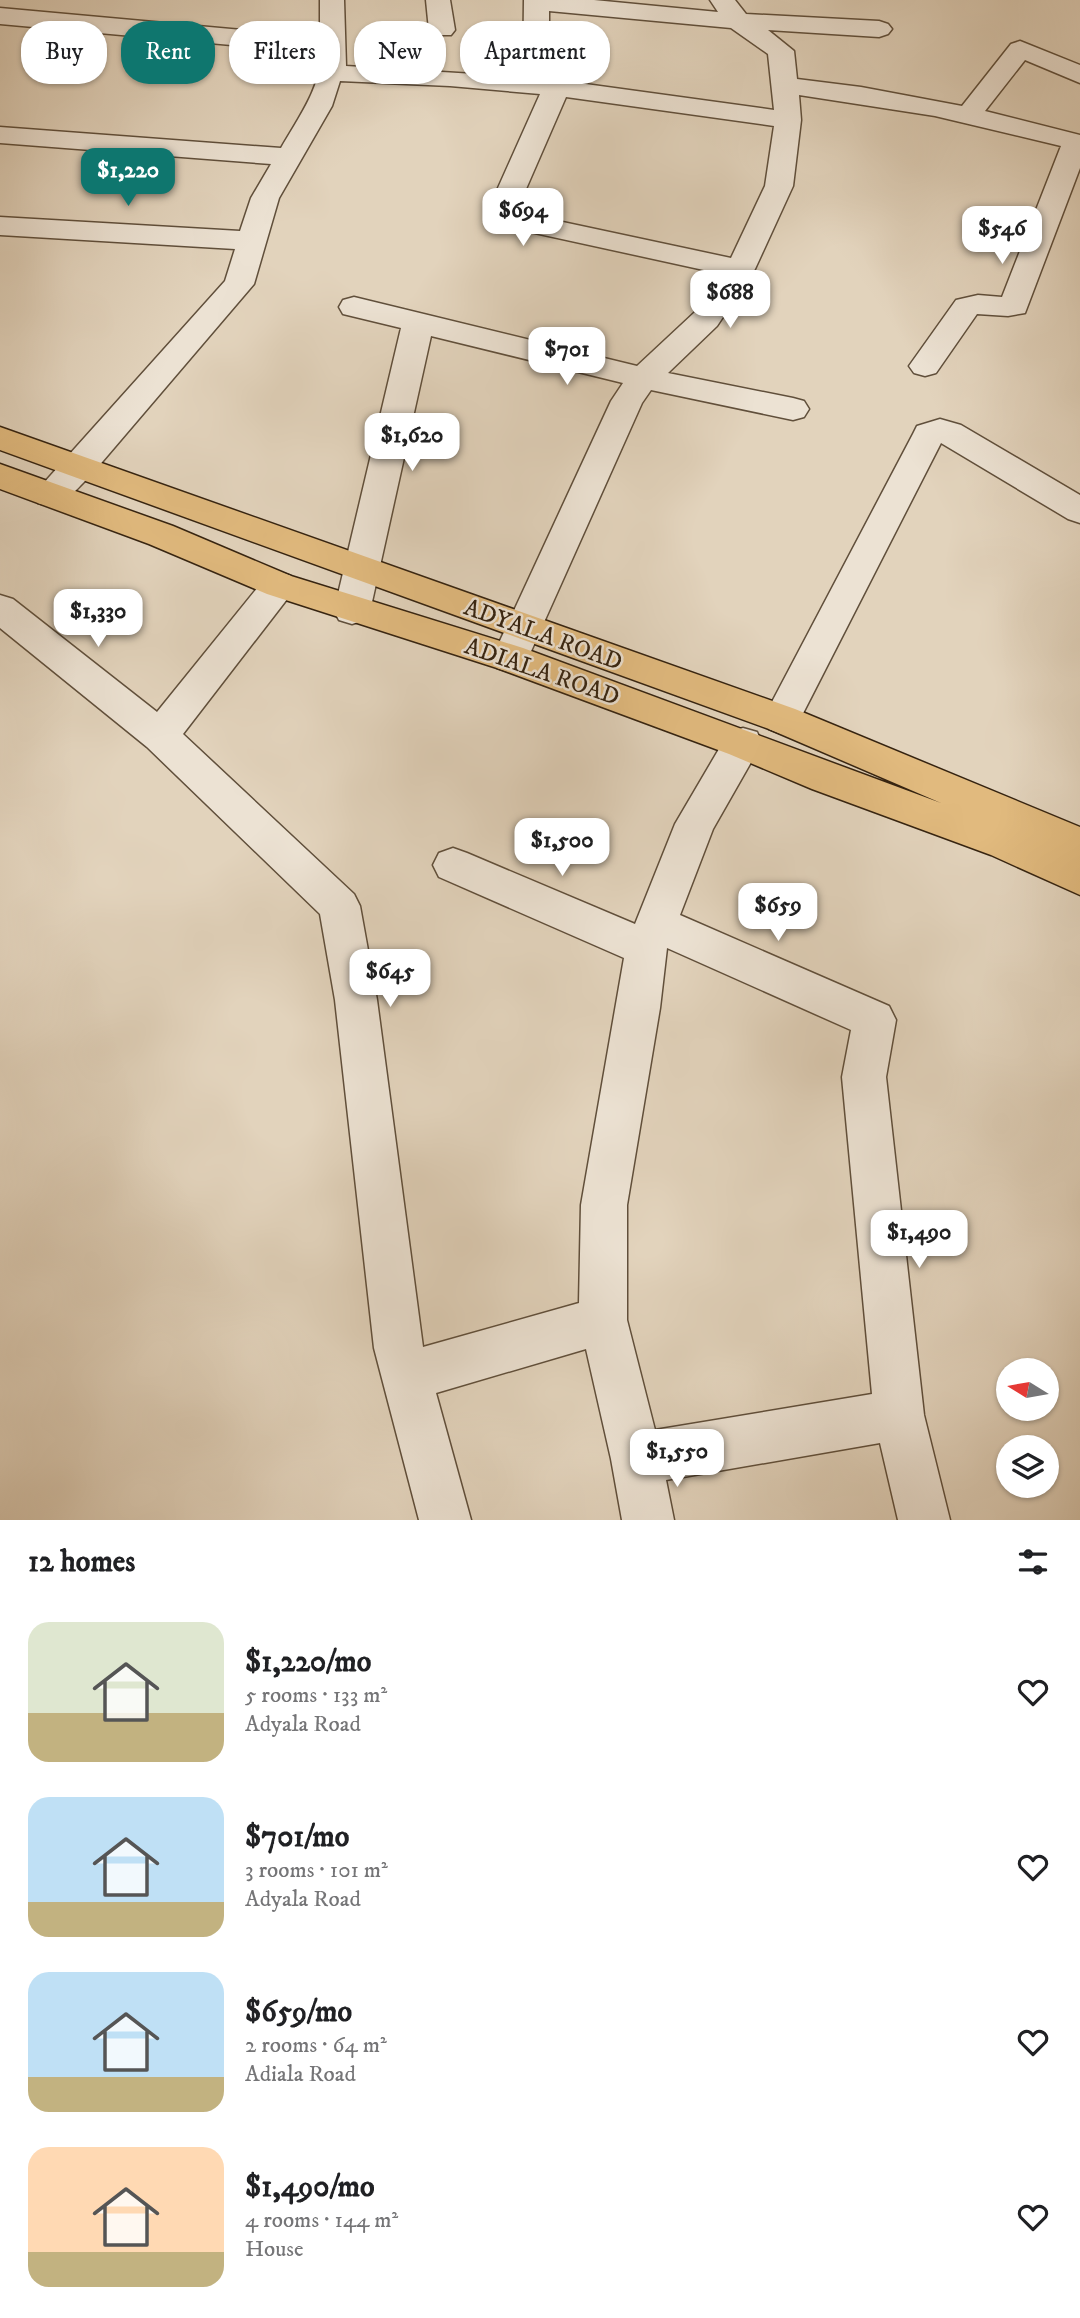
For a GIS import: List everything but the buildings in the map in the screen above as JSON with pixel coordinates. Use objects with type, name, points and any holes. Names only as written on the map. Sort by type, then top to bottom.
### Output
[{"type":"main road","name":"ADYALA ROAD","points":[[0,438],[362,569],[517,643],[782,719],[1080,845]]},
{"type":"main road","name":"ADIALA ROAD","points":[[0,476],[161,535],[279,585],[352,611],[517,643],[825,778],[1005,843],[1080,878]]},
{"type":"street","points":[[332,0],[332,21]]},
{"type":"street","points":[[438,0],[441,21]]},
{"type":"street","points":[[740,269],[499,217],[546,87],[536,1],[730,10],[879,29]]},
{"type":"street","points":[[517,643],[627,401],[643,378],[706,319],[740,269],[779,186],[788,120],[787,86],[781,51],[730,10]]},
{"type":"street","points":[[0,16],[229,46]]},
{"type":"street","points":[[970,113],[1020,49],[1080,75]]},
{"type":"street","points":[[340,60],[788,120]]},
{"type":"street","points":[[50,495],[79,467],[239,284],[265,198],[319,106],[325,84]]},
{"type":"street","points":[[787,86],[859,93],[970,113],[1078,142],[1014,306],[1002,308],[974,304],[967,307],[925,366]]},
{"type":"street","points":[[0,135],[289,157]]},
{"type":"street","points":[[0,226],[253,241]]},
{"type":"street","points":[[354,307],[643,378],[793,409]]},
{"type":"street","points":[[352,611],[418,323]]},
{"type":"street","points":[[782,719],[929,434],[940,430],[948,433],[1080,512]]},
{"type":"street","points":[[160,736],[279,585]]},
{"type":"street","points":[[0,608],[160,736],[340,906],[356,1000],[399,1348],[445,1520]]},
{"type":"street","points":[[648,1520],[637,1459],[603,1320],[604,1205],[651,936],[695,824],[743,743]]},
{"type":"street","points":[[453,865],[874,1020],[864,1077],[899,1415],[924,1520]]},
{"type":"street","points":[[407,1377],[603,1320]]},
{"type":"street","points":[[637,1459],[899,1415]]}]
